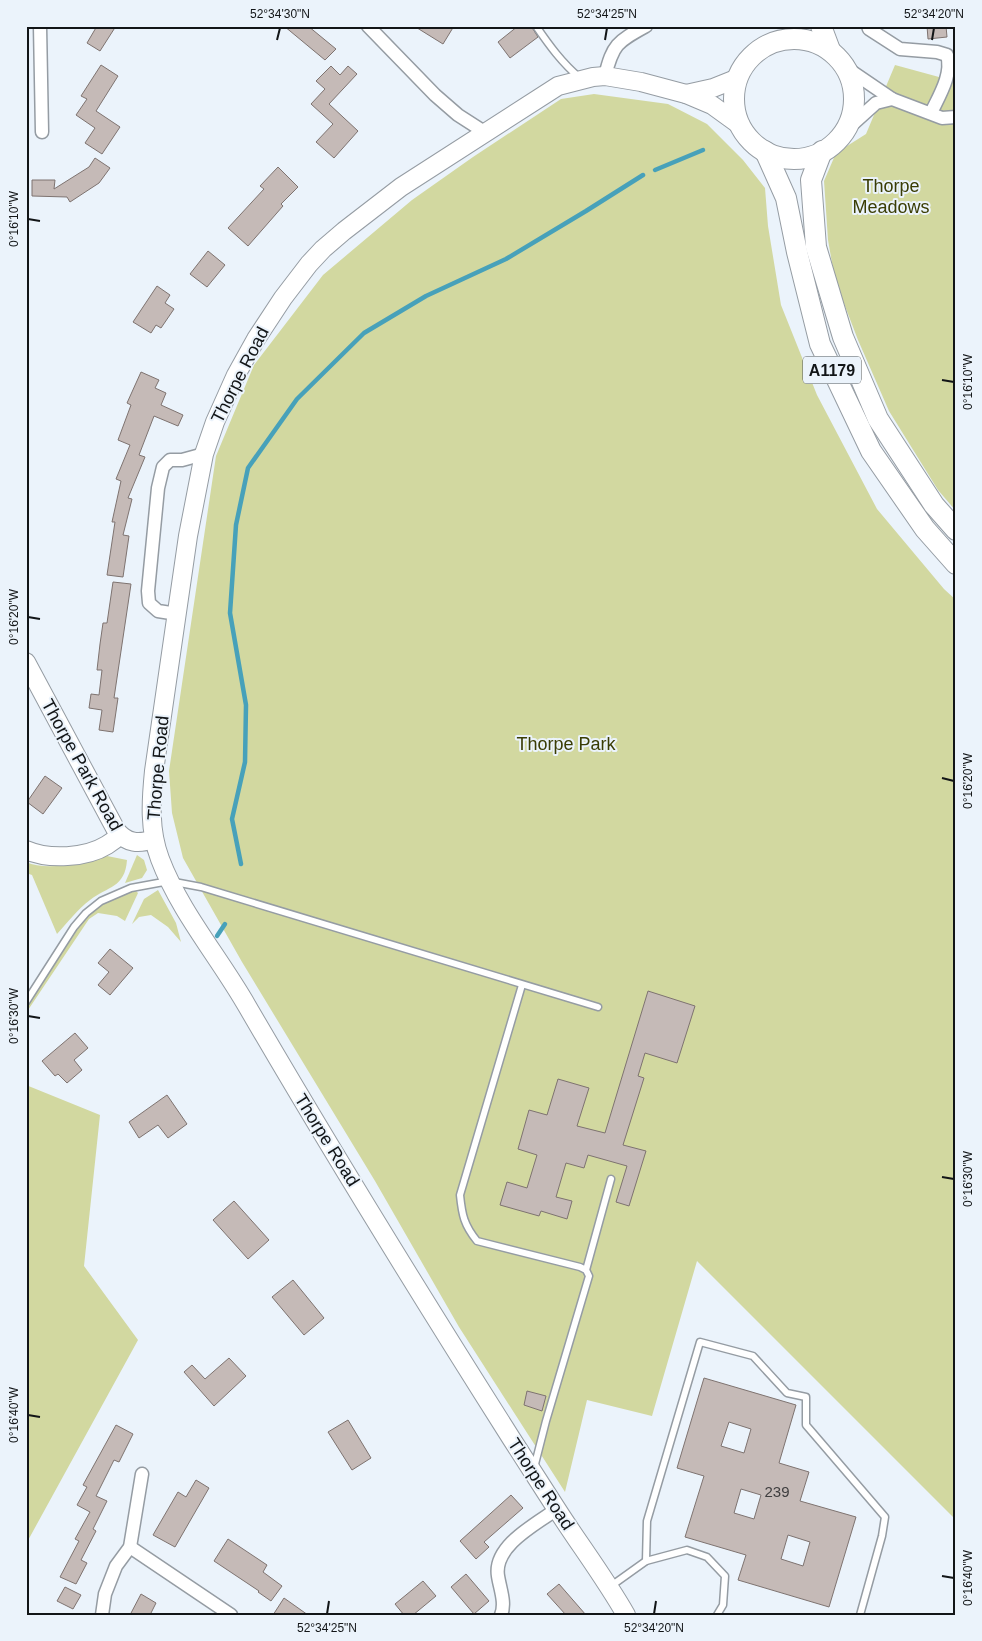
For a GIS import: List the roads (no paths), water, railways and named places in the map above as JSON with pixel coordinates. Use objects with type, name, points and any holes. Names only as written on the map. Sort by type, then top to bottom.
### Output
[{"type":"main road","points":[[775,26],[745,64],[738,78],[734,94],[736,110],[741,126],[751,140],[765,151],[781,157],[798,158],[815,155],[830,146],[845,131],[852,116],[854,99],[852,82],[845,67],[830,50],[820,26]]},
{"type":"main road","points":[[756,52],[773,42],[793,39],[812,41],[830,50]]},
{"type":"main road","name":"A1179","points":[[765,151],[786,198],[797,252],[820,344],[871,451],[925,529],[956,564]]},
{"type":"main road","name":"A1179","points":[[822,151],[811,180],[816,247],[843,337],[878,419],[934,505],[956,530]]},
{"type":"street","points":[[40,26],[42,132]]},
{"type":"street","points":[[368,26],[434,95],[458,115],[486,133]]},
{"type":"street","points":[[605,76],[611,54],[618,44],[646,26]]},
{"type":"street","points":[[868,26],[900,49],[937,52],[947,55],[950,63],[948,73],[931,113]]},
{"type":"street","points":[[845,67],[892,99],[942,118],[956,117]]},
{"type":"street","name":"Thorpe Road","points":[[626,1615],[610,1587],[557,1509],[468,1370],[276,1058],[246,1004],[185,909],[169,880],[159,856],[154,839],[150,808],[188,536],[204,454],[215,422],[236,375],[256,339],[283,298],[309,264],[323,248],[365,214],[416,177],[558,86],[580,79],[605,76],[641,82],[686,94],[712,105],[741,126]]},
{"type":"street","name":"Thorpe Road","points":[[686,94],[713,88],[738,78]]},
{"type":"street","points":[[845,131],[876,103],[892,99]]},
{"type":"street","points":[[177,614],[158,611],[149,603],[148,591],[158,488],[164,467],[170,460],[182,460],[204,454]]},
{"type":"street","name":"Thorpe Park Road","points":[[26,662],[106,814],[120,836],[134,842],[154,839]]},
{"type":"street","points":[[26,850],[36,854],[54,856],[91,852],[107,846],[120,836]]},
{"type":"street","points":[[102,1615],[105,1594],[116,1566],[130,1547],[142,1474]]},
{"type":"street","points":[[501,1615],[502,1596],[497,1574],[500,1558],[509,1544],[557,1509]]},
{"type":"street","points":[[130,1547],[230,1615]]},
{"type":"lane","points":[[536,26],[556,54],[580,79]]},
{"type":"lane","points":[[26,1002],[74,927],[86,913],[101,901],[118,892],[169,880],[201,887],[598,1007]]},
{"type":"lane","points":[[522,985],[460,1195],[462,1215],[467,1229],[477,1241],[580,1267],[586,1270],[589,1276],[546,1421],[533,1472]]},
{"type":"lane","points":[[586,1270],[611,1179]]},
{"type":"lane","points":[[646,1561],[647,1521],[700,1342],[753,1356],[787,1393],[806,1397],[806,1425],[885,1517],[882,1536],[860,1615]]},
{"type":"lane","points":[[610,1587],[646,1561],[687,1550],[707,1557],[725,1576],[723,1605],[718,1615]]},
{"type":"waterway","points":[[655,170],[703,150]]},
{"type":"waterway","points":[[241,864],[232,819],[245,762],[246,705],[230,613],[236,525],[248,468],[297,399],[364,333],[426,296],[506,259],[643,175]]},
{"type":"waterway","points":[[217,936],[225,924]]},
{"type":"park label","name":"Thorpe Meadows","points":[[891,196]]},
{"type":"park label","name":"Thorpe Park","points":[[566,744]]}]
